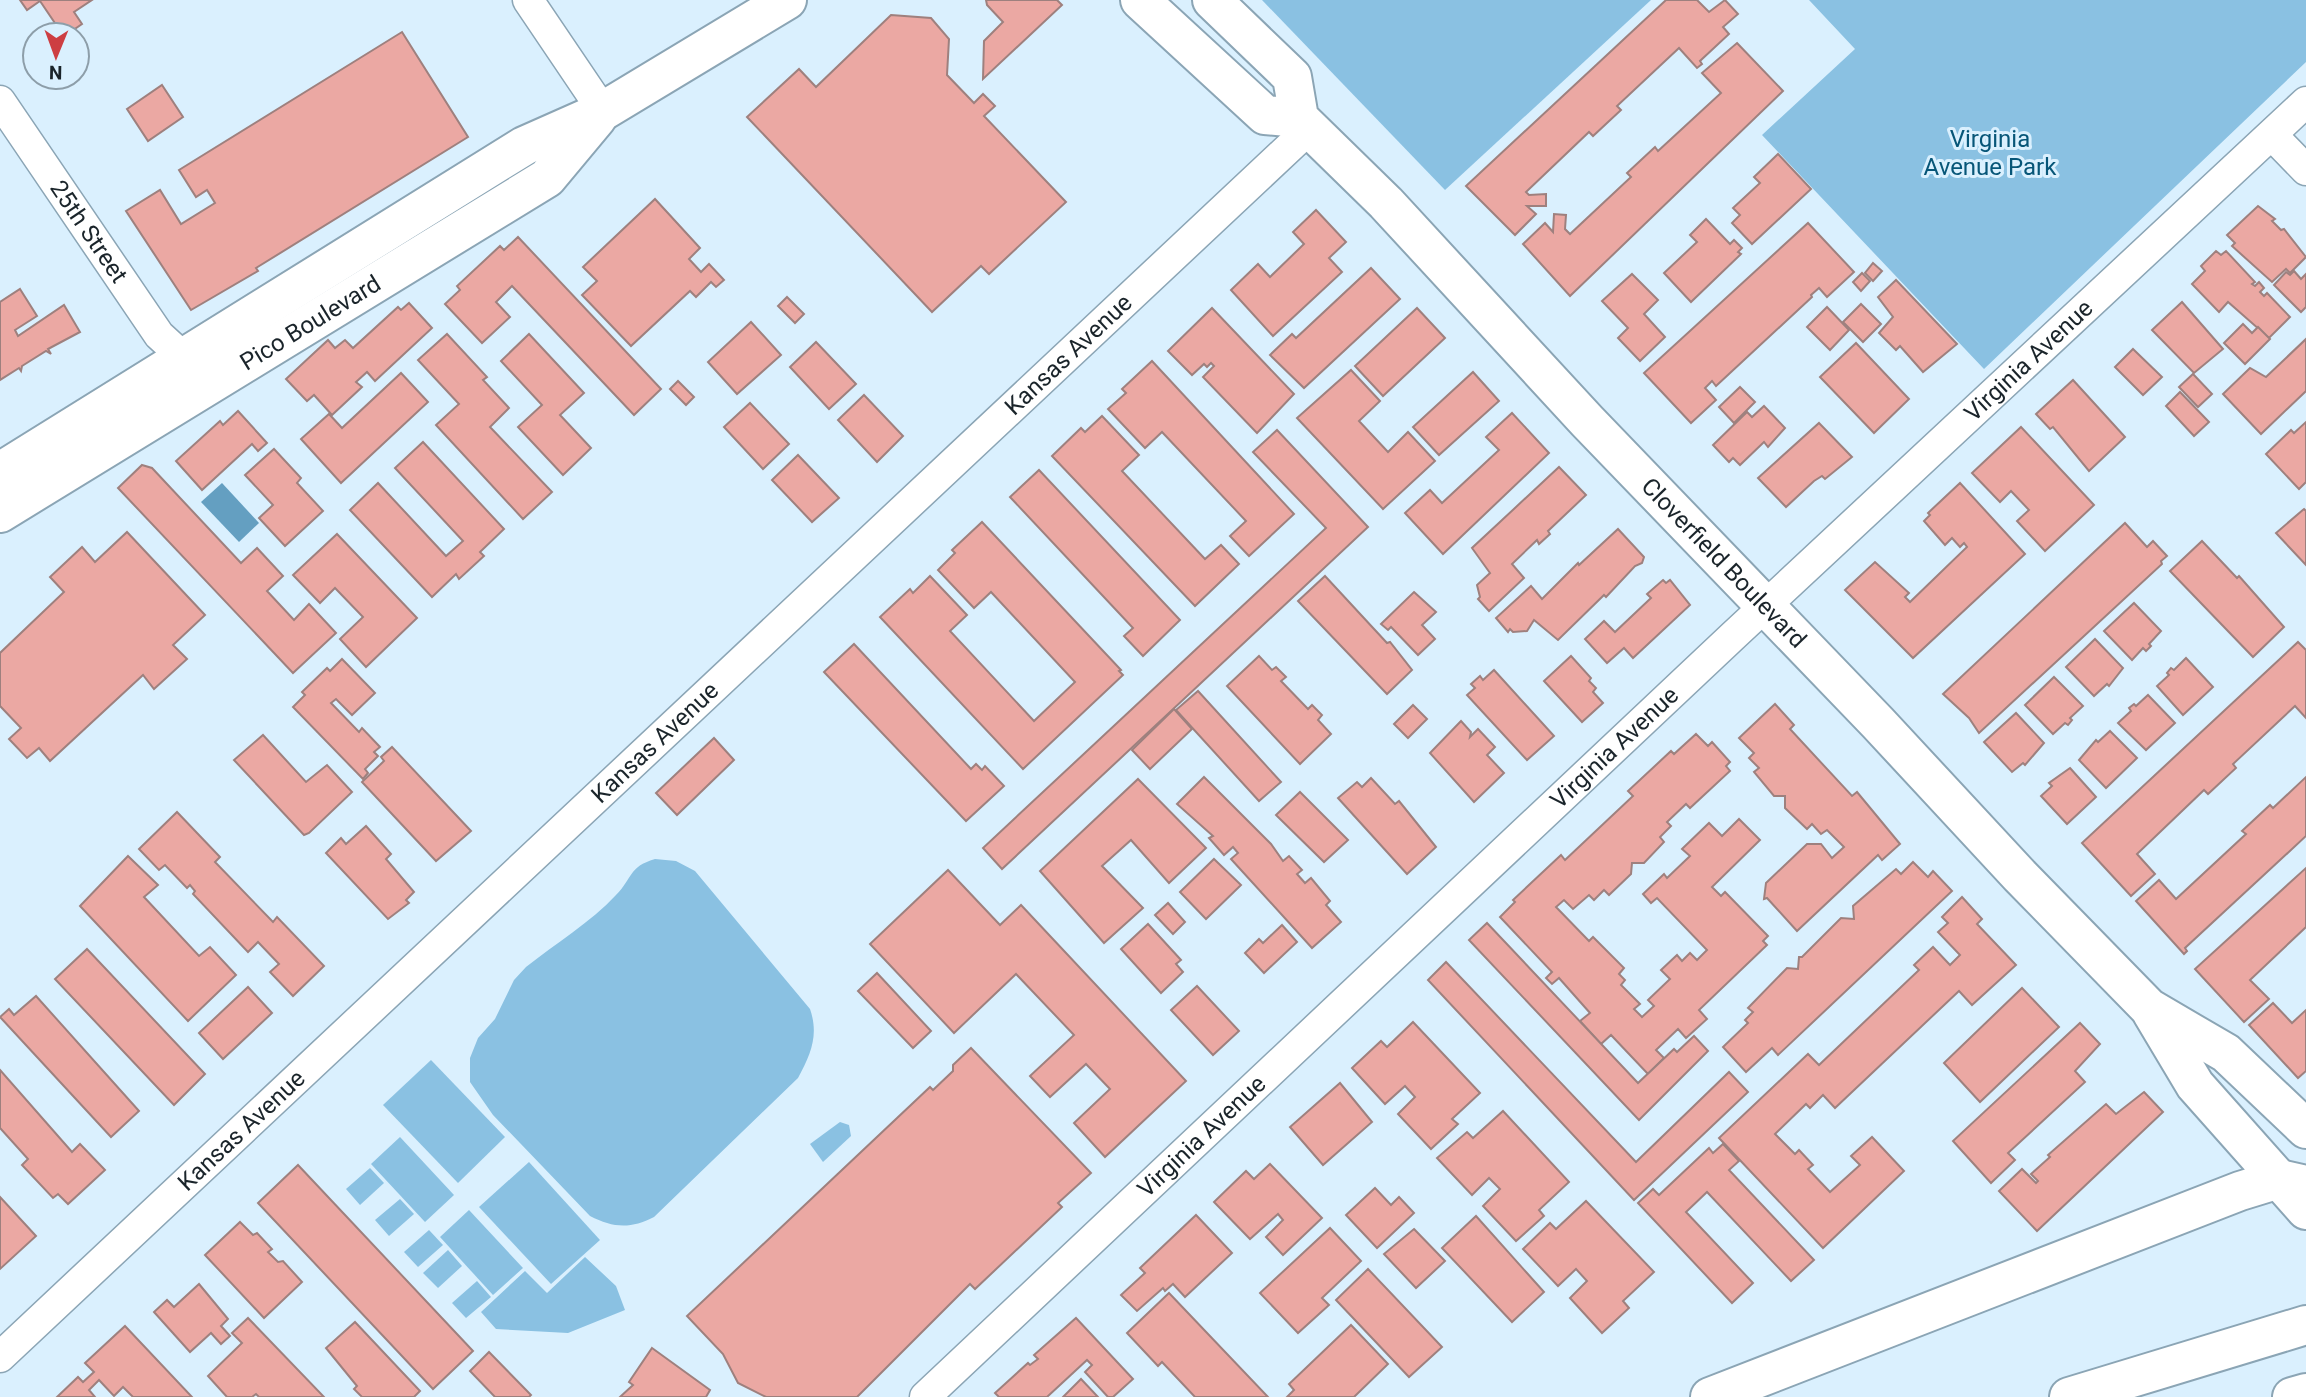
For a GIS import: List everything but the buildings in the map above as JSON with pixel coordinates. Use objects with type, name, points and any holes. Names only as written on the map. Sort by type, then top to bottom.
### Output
[{"type":"main road","name":"Pico Boulevard","points":[[4,492],[183,357],[524,146],[603,111],[788,0]]},
{"type":"main road","points":[[1140,0],[1265,115],[1304,123],[1292,77],[1212,0]]},
{"type":"main road","name":"Pico Boulevard","points":[[4,492],[222,378],[547,178],[603,111]]},
{"type":"main road","name":"Cloverfield Boulevard","points":[[1304,123],[1386,203],[1587,421],[2149,1008],[2195,1085],[2292,1182],[2306,1210]]},
{"type":"main road","points":[[183,357],[222,378]]},
{"type":"main road","name":"Cloverfield Boulevard","points":[[2149,1008],[2226,1053],[2306,1129]]},
{"type":"main road","points":[[1710,1397],[2240,1191],[2292,1182]]},
{"type":"main road","points":[[2069,1397],[2306,1325]]},
{"type":"main road","points":[[2292,1397],[2306,1393]]},
{"type":"street","points":[[528,0],[603,111]]},
{"type":"street","name":"25th Street","points":[[0,100],[159,335],[183,357]]},
{"type":"street","name":"Virginia Avenue","points":[[925,1397],[2306,102]]},
{"type":"street","name":"Kansas Avenue","points":[[0,1357],[1304,123]]},
{"type":"street","points":[[2273,135],[2306,170]]},
{"type":"green space","points":[[1262,0],[1651,0],[1445,190]]},
{"type":"green space","name":"Virginia Avenue Park","points":[[1809,0],[2306,0],[2306,62],[1984,369],[1762,135],[1855,49]]},
{"type":"green space","points":[[655,859],[676,861],[695,871],[810,1009],[814,1036],[807,1061],[798,1078],[654,1217],[638,1224],[622,1226],[590,1216],[493,1115],[470,1082],[470,1058],[478,1038],[495,1019],[514,980],[526,967],[606,905],[635,869]]},
{"type":"green space","points":[[431,1060],[505,1137],[458,1183],[383,1105]]},
{"type":"green space","points":[[840,1122],[849,1125],[851,1136],[823,1162],[810,1144]]},
{"type":"green space","points":[[400,1137],[454,1195],[425,1222],[371,1164]]},
{"type":"green space","points":[[529,1162],[600,1240],[551,1284],[479,1207]]},
{"type":"green space","points":[[370,1168],[384,1183],[360,1205],[346,1189]]},
{"type":"green space","points":[[400,1199],[414,1214],[389,1236],[375,1220]]},
{"type":"green space","points":[[469,1210],[523,1268],[493,1295],[440,1237]]},
{"type":"green space","points":[[429,1230],[443,1245],[418,1267],[404,1252]]},
{"type":"green space","points":[[448,1250],[462,1266],[438,1288],[423,1273]]},
{"type":"green space","points":[[585,1257],[616,1286],[625,1310],[568,1333],[496,1329],[481,1312],[525,1271],[547,1293]]},
{"type":"green space","points":[[477,1281],[491,1297],[466,1318],[452,1303]]},
{"type":"shaded area","points":[[222,483],[259,523],[239,542],[201,502]]}]
